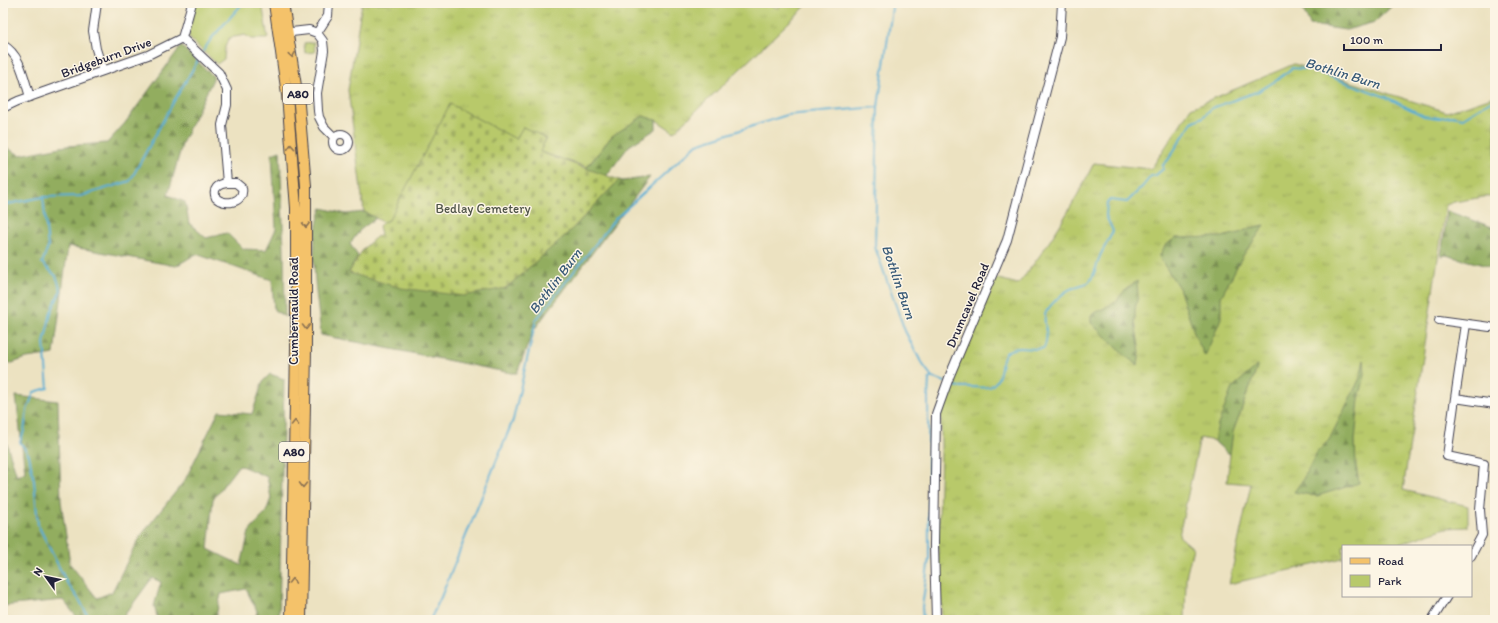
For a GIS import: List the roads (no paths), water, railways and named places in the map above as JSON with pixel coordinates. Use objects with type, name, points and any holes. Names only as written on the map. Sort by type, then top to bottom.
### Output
[{"type":"main road","name":"Cumbernauld Road","points":[[274,3],[283,33],[299,105],[305,179],[306,284],[301,620]]},
{"type":"main road","name":"Cumbernauld Road","points":[[283,3],[283,33],[295,201],[296,348],[291,620]]},
{"type":"street","points":[[97,3],[93,31],[96,49],[103,71]]},
{"type":"street","points":[[192,3],[182,38],[219,73],[227,90],[227,105],[222,125],[227,183]]},
{"type":"street","points":[[318,33],[328,16],[329,3]]},
{"type":"street","name":"Drumcavel Road","points":[[936,620],[934,545],[936,414],[950,375],[1007,240],[1060,38],[1062,3]]},
{"type":"street","points":[[283,33],[309,30],[318,33],[323,41],[324,47],[317,93],[319,117],[324,127],[334,137]]},
{"type":"street","name":"Bridgeburn Drive","points":[[3,108],[148,55],[182,38]]},
{"type":"street","points":[[3,45],[9,48],[17,58],[30,97]]},
{"type":"street","points":[[1439,320],[1490,328]]},
{"type":"street","points":[[1466,324],[1447,456],[1484,464],[1480,510],[1482,535],[1472,554]]},
{"type":"street","points":[[1455,398],[1495,404]]},
{"type":"street","points":[[1432,620],[1446,597]]},
{"type":"waterway","points":[[202,53],[211,39],[243,3]]},
{"type":"waterway","points":[[878,107],[892,8],[891,3]]},
{"type":"waterway","points":[[3,202],[8,204],[43,197],[81,196],[130,181],[200,57]]},
{"type":"waterway","name":"Bothlin Burn","points":[[949,384],[960,387],[990,387],[995,383],[1000,374],[1002,360],[1006,353],[1017,348],[1044,348],[1047,337],[1045,320],[1046,312],[1054,302],[1066,292],[1090,281],[1100,256],[1113,231],[1106,216],[1107,203],[1110,200],[1127,202],[1151,176],[1156,175],[1163,169],[1163,165],[1168,160],[1192,122],[1203,117],[1212,108],[1259,91],[1277,80],[1292,68],[1312,70],[1386,97],[1424,116],[1439,118],[1451,116],[1463,118],[1495,98]]},
{"type":"waterway","name":"Bothlin Burn","points":[[430,620],[441,597],[513,420],[536,320],[615,219],[697,144],[787,115],[878,107],[875,247],[905,331],[921,362],[932,377],[945,382]]},
{"type":"waterway","name":"Bothlin Burn","points":[[43,197],[48,247],[42,263],[56,276],[61,290],[51,312],[44,343],[48,388],[34,392],[27,410],[24,431],[20,442],[29,455],[34,481],[38,525],[67,583],[80,601],[90,620]]},
{"type":"waterway","points":[[923,620],[922,607],[929,558],[928,397],[929,379],[932,377]]},
{"type":"park label","name":"Bedlay Cemetery","points":[[483,208]]}]
